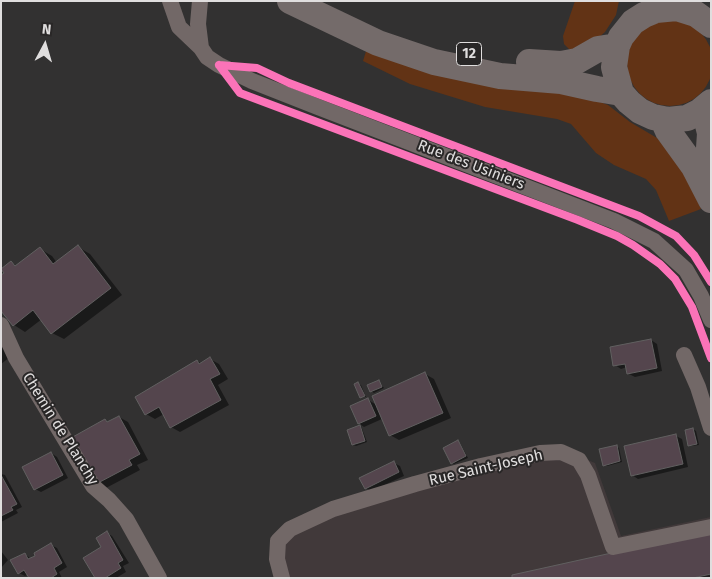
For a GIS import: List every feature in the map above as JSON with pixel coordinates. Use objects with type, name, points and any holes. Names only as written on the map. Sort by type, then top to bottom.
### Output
[{"type":"highway","name":"12","points":[[290,1],[378,43],[434,62],[484,73],[561,82],[621,93]]},
{"type":"highway","name":"12","points":[[327,1],[357,16],[419,40],[487,57],[561,64],[577,60],[598,49],[617,46]]},
{"type":"highway","points":[[711,25],[696,14],[675,5],[644,15],[632,11],[627,28],[617,46],[614,68],[621,93],[640,111],[663,120],[687,118],[708,105],[711,173]]},
{"type":"highway","points":[[663,120],[668,132],[694,167],[711,200]]},
{"type":"street","name":"Rue des Usiniers","points":[[170,1],[179,27],[201,48],[207,57],[219,65],[252,80],[614,221],[646,237],[665,250],[686,270],[701,296],[711,320]]},
{"type":"street","points":[[200,1],[198,24],[201,48]]},
{"type":"street","name":"Chemin de Planchy","points":[[1,325],[16,358],[93,486],[126,519],[160,578]]},
{"type":"street","points":[[684,355],[698,387],[711,428]]},
{"type":"street","name":"Rue Saint-Joseph","points":[[282,578],[277,559],[278,542],[290,529],[333,509],[481,466],[540,454],[561,452],[579,460],[588,475],[613,548],[711,526]]},
{"type":"shaded area","points":[[575,1],[619,1],[616,15],[605,32],[589,46],[572,52],[564,44],[563,36]]},
{"type":"shaded area","points":[[662,20],[678,20],[687,23],[701,32],[710,46],[713,63],[710,80],[701,94],[687,103],[678,106],[662,106],[646,99],[634,87],[627,71],[627,55],[634,39],[646,27]]},
{"type":"shaded area","points":[[367,48],[584,96],[608,105],[630,122],[657,138],[672,155],[691,185],[701,209],[669,221],[656,190],[646,179],[614,165],[596,153],[571,124],[557,119],[485,107],[410,84],[363,61]]},
{"type":"shaded area","points":[[585,459],[595,463],[621,536],[711,517],[711,578],[277,578],[275,540],[474,461]]},
{"type":"building","points":[[78,245],[111,288],[51,334],[33,310],[13,326],[1,311],[1,275],[4,273],[1,269],[11,261],[15,266],[40,247],[53,264]]},
{"type":"building","points":[[651,339],[657,368],[627,374],[625,364],[613,366],[610,347]]},
{"type":"building","points":[[210,357],[220,374],[210,379],[221,400],[170,428],[159,407],[145,415],[135,397],[197,360],[199,364]]},
{"type":"building","points":[[425,372],[443,413],[389,436],[372,396]]},
{"type":"building","points":[[379,380],[382,387],[370,392],[367,385]]},
{"type":"building","points":[[358,382],[365,396],[360,398],[354,384]]},
{"type":"building","points":[[368,398],[376,416],[358,424],[350,406]]},
{"type":"building","points":[[119,416],[140,454],[129,460],[132,465],[96,484],[71,438],[105,419],[107,422]]},
{"type":"building","points":[[360,425],[365,441],[352,445],[347,430]]},
{"type":"building","points":[[693,428],[697,444],[688,446],[685,430]]},
{"type":"building","points":[[676,434],[683,464],[631,476],[624,446]]},
{"type":"building","points":[[458,440],[466,456],[451,464],[443,448]]},
{"type":"building","points":[[617,445],[620,461],[603,466],[599,449]]},
{"type":"building","points":[[51,452],[63,475],[34,490],[22,467]]},
{"type":"building","points":[[394,461],[399,472],[365,489],[359,478]]},
{"type":"building","points":[[1,475],[17,504],[11,507],[13,510],[1,516]]},
{"type":"building","points":[[107,531],[123,560],[118,563],[121,568],[105,578],[95,578],[83,558],[101,547],[96,538]]},
{"type":"building","points":[[711,531],[711,574],[693,578],[512,578],[512,575]]},
{"type":"building","points":[[51,543],[62,563],[54,568],[57,574],[51,578],[29,578],[24,570],[18,574],[10,560],[25,553],[28,559],[35,556],[34,553]]},
{"type":"cycle path","points":[[219,65],[240,93],[578,220],[617,236],[633,245],[660,264],[675,279],[692,307],[711,358]]},
{"type":"cycle path","points":[[219,65],[257,68],[289,83],[639,216],[676,236],[694,255],[711,282]]}]
